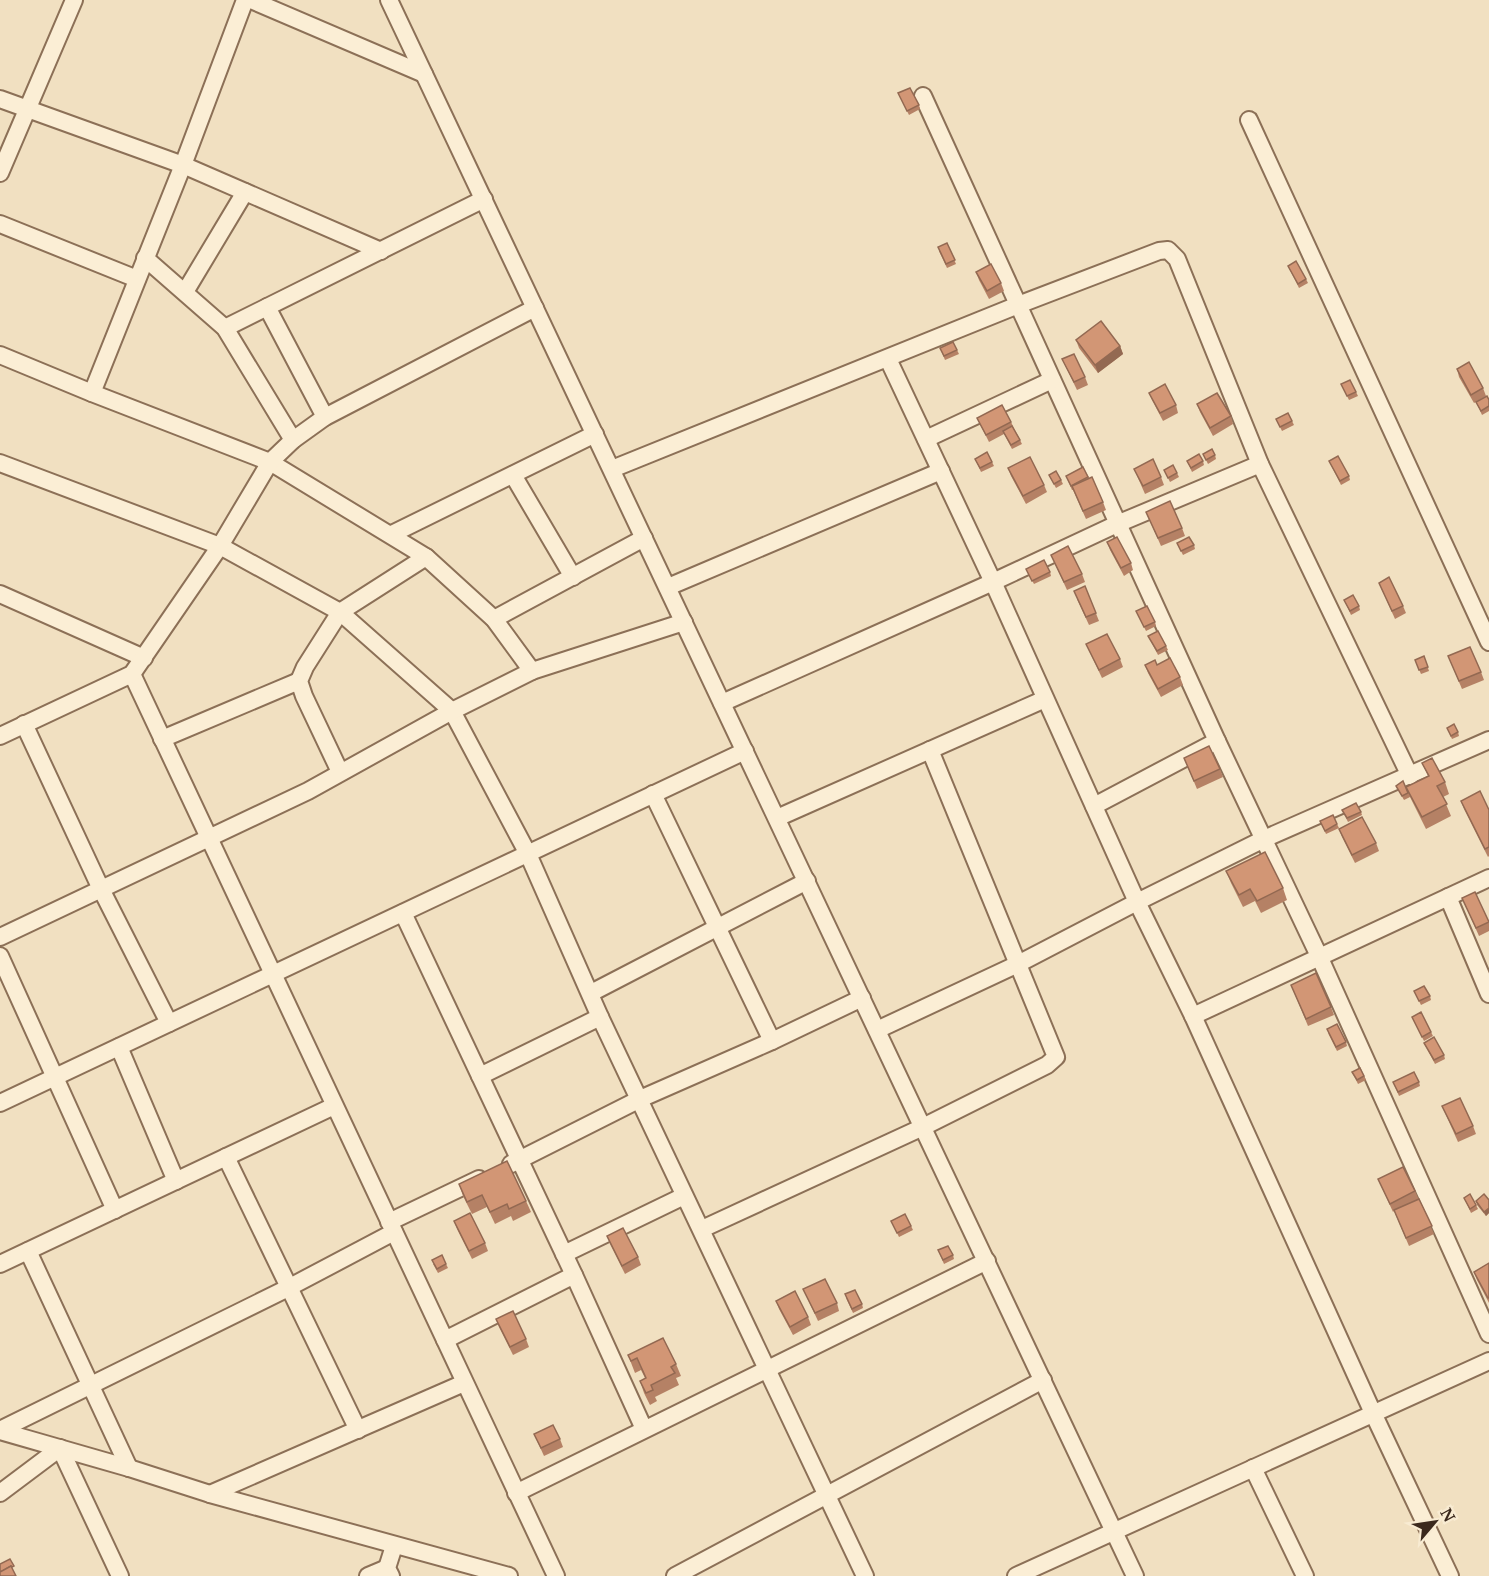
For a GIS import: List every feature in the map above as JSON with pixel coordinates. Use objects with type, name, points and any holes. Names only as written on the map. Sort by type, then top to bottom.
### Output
[{"type":"street","points":[[0,172],[74,0]]},
{"type":"street","points":[[92,393],[183,165],[245,0]]},
{"type":"street","points":[[251,0],[424,74]]},
{"type":"street","points":[[389,0],[1135,1576]]},
{"type":"street","points":[[923,96],[1117,524],[1319,956],[1489,1334]]},
{"type":"street","points":[[0,99],[183,165],[381,251]]},
{"type":"street","points":[[1249,120],[1489,642]]},
{"type":"street","points":[[185,292],[245,192]]},
{"type":"street","points":[[225,328],[484,199]]},
{"type":"street","points":[[0,224],[137,279]]},
{"type":"street","points":[[612,469],[1018,305],[1159,251],[1168,250],[1177,260],[1260,464],[1410,777]]},
{"type":"street","points":[[145,258],[225,328],[293,440]]},
{"type":"street","points":[[267,307],[325,417]]},
{"type":"street","points":[[0,736],[132,674],[220,546],[270,462],[293,440],[325,417],[535,308]]},
{"type":"street","points":[[0,355],[270,462],[392,534],[426,557],[494,619],[532,671]]},
{"type":"street","points":[[888,359],[993,582],[1137,902],[1193,1016],[1373,1413],[1450,1576]]},
{"type":"street","points":[[926,439],[1052,380]]},
{"type":"street","points":[[392,534],[595,434]]},
{"type":"street","points":[[0,463],[220,546],[340,612],[452,711],[528,854],[600,1017],[865,1576]]},
{"type":"street","points":[[722,703],[1117,524],[1260,464]]},
{"type":"street","points":[[668,587],[941,471]]},
{"type":"street","points":[[513,475],[573,577]]},
{"type":"street","points":[[494,619],[644,538]]},
{"type":"street","points":[[340,772],[299,681],[305,667],[340,612],[426,557]]},
{"type":"street","points":[[0,594],[144,658]]},
{"type":"street","points":[[0,937],[308,791],[452,711],[532,671],[684,622]]},
{"type":"street","points":[[132,674],[555,1576]]},
{"type":"street","points":[[162,740],[299,681]]},
{"type":"street","points":[[777,818],[1045,699]]},
{"type":"street","points":[[24,724],[101,889],[169,1023]]},
{"type":"street","points":[[877,1029],[1018,964],[1264,839],[1410,777],[1489,740]]},
{"type":"street","points":[[1094,806],[1217,741]]},
{"type":"street","points":[[702,1229],[923,1127],[1047,1065],[1056,1057],[930,750]]},
{"type":"street","points":[[0,1103],[745,751]]},
{"type":"street","points":[[653,794],[772,1041]]},
{"type":"street","points":[[1193,1016],[1489,878]]},
{"type":"street","points":[[591,993],[807,881]]},
{"type":"street","points":[[1448,897],[1489,994]]},
{"type":"street","points":[[403,913],[574,1275],[644,1430]]},
{"type":"street","points":[[0,956],[115,1210]]},
{"type":"street","points":[[0,1430],[288,1288],[391,1227],[640,1099],[772,1041],[862,998]]},
{"type":"street","points":[[480,1076],[600,1017]]},
{"type":"street","points":[[119,1047],[176,1181]]},
{"type":"street","points":[[0,1264],[334,1106]]},
{"type":"street","points":[[226,1157],[358,1430]]},
{"type":"street","points":[[564,1254],[684,1196]]},
{"type":"street","points":[[28,1251],[129,1468]]},
{"type":"street","points":[[516,1493],[987,1261]]},
{"type":"street","points":[[444,1340],[574,1275]]},
{"type":"street","points":[[1016,1576],[1489,1360]]},
{"type":"street","points":[[675,1576],[1043,1380]]},
{"type":"street","points":[[210,1494],[464,1383]]},
{"type":"street","points":[[0,1430],[210,1494],[509,1576]]},
{"type":"street","points":[[0,1493],[60,1448]]},
{"type":"street","points":[[60,1448],[120,1576]]},
{"type":"street","points":[[1253,1468],[1305,1576]]},
{"type":"street","points":[[368,1576],[389,1572],[394,1546]]},
{"type":"building","points":[[910,88],[919,105],[907,111],[898,93]]},
{"type":"building","points":[[947,243],[955,260],[946,264],[938,247]]},
{"type":"building","points":[[1296,261],[1306,279],[1298,284],[1288,266]]},
{"type":"building","points":[[991,264],[1001,283],[987,291],[976,272]]},
{"type":"building","points":[[1101,321],[1120,346],[1095,365],[1076,340]]},
{"type":"building","points":[[953,342],[957,350],[944,356],[940,348]]},
{"type":"building","points":[[1074,354],[1085,377],[1074,382],[1062,359]]},
{"type":"building","points":[[1469,362],[1483,388],[1471,395],[1457,369]]},
{"type":"building","points":[[1350,380],[1356,392],[1347,396],[1341,384]]},
{"type":"building","points":[[1165,384],[1176,405],[1160,413],[1149,393]]},
{"type":"building","points":[[1217,393],[1231,416],[1210,428],[1197,404]]},
{"type":"building","points":[[1487,396],[1489,406],[1481,411],[1476,402]]},
{"type":"building","points":[[1002,405],[1011,422],[986,435],[977,418]]},
{"type":"building","points":[[1288,413],[1292,421],[1280,427],[1276,419]]},
{"type":"building","points":[[1012,426],[1020,440],[1011,445],[1003,431]]},
{"type":"building","points":[[1212,449],[1215,455],[1206,460],[1203,454]]},
{"type":"building","points":[[987,452],[992,462],[980,468],[975,459]]},
{"type":"building","points":[[1199,454],[1203,461],[1191,468],[1187,461]]},
{"type":"building","points":[[1338,456],[1349,476],[1340,481],[1329,461]]},
{"type":"building","points":[[1030,457],[1044,485],[1023,496],[1008,468]]},
{"type":"building","points":[[1153,459],[1161,477],[1143,486],[1134,469]]},
{"type":"building","points":[[1173,465],[1177,473],[1168,478],[1164,470]]},
{"type":"building","points":[[1083,467],[1088,477],[1071,486],[1066,476]]},
{"type":"building","points":[[1056,471],[1061,480],[1054,484],[1049,475]]},
{"type":"building","points":[[1092,477],[1103,502],[1083,511],[1072,486]]},
{"type":"building","points":[[1170,501],[1182,528],[1158,538],[1146,512]]},
{"type":"building","points":[[1117,537],[1131,563],[1121,568],[1107,542]]},
{"type":"building","points":[[1189,537],[1194,545],[1181,551],[1177,543]]},
{"type":"building","points":[[1068,546],[1082,574],[1064,582],[1051,555]]},
{"type":"building","points":[[1044,560],[1050,572],[1032,581],[1026,569]]},
{"type":"building","points":[[1389,577],[1403,606],[1392,611],[1379,583]]},
{"type":"building","points":[[1085,586],[1096,613],[1086,617],[1074,591]]},
{"type":"building","points":[[1353,595],[1359,606],[1350,611],[1344,600]]},
{"type":"building","points":[[1147,606],[1155,622],[1144,627],[1136,611]]},
{"type":"building","points":[[1158,631],[1166,646],[1157,651],[1148,636]]},
{"type":"building","points":[[1107,634],[1120,659],[1099,670],[1086,644]]},
{"type":"building","points":[[1470,647],[1481,672],[1459,681],[1448,656]]},
{"type":"building","points":[[1424,656],[1428,667],[1419,670],[1415,660]]},
{"type":"building","points":[[1170,658],[1180,677],[1158,689],[1145,665],[1155,660],[1157,665]]},
{"type":"building","points":[[1454,724],[1458,732],[1451,736],[1447,728]]},
{"type":"building","points":[[1209,746],[1220,769],[1194,781],[1184,758]]},
{"type":"building","points":[[1432,758],[1445,782],[1437,786],[1447,804],[1422,817],[1406,787],[1429,776],[1422,763]]},
{"type":"building","points":[[1403,781],[1408,793],[1402,796],[1396,786]]},
{"type":"building","points":[[1480,791],[1489,810],[1489,847],[1485,849],[1461,801]]},
{"type":"building","points":[[1356,803],[1361,812],[1347,818],[1342,810]]},
{"type":"building","points":[[1333,815],[1337,824],[1325,831],[1320,821]]},
{"type":"building","points":[[1362,817],[1376,843],[1352,855],[1339,829]]},
{"type":"building","points":[[1265,852],[1283,888],[1257,901],[1250,889],[1239,895],[1226,871]]},
{"type":"building","points":[[1475,892],[1489,922],[1476,928],[1462,898]]},
{"type":"building","points":[[1316,973],[1331,1007],[1306,1019],[1291,985]]},
{"type":"building","points":[[1424,986],[1430,996],[1419,1001],[1414,991]]},
{"type":"building","points":[[1421,1012],[1431,1032],[1422,1037],[1412,1017]]},
{"type":"building","points":[[1337,1024],[1346,1042],[1336,1047],[1327,1029]]},
{"type":"building","points":[[1434,1037],[1444,1055],[1434,1060],[1424,1043]]},
{"type":"building","points":[[1360,1068],[1364,1076],[1357,1080],[1352,1072]]},
{"type":"building","points":[[1414,1072],[1419,1082],[1398,1092],[1393,1082]]},
{"type":"building","points":[[1460,1098],[1473,1126],[1456,1134],[1442,1106]]},
{"type":"building","points":[[507,1161],[526,1201],[509,1209],[507,1204],[490,1212],[482,1195],[467,1202],[459,1184]]},
{"type":"building","points":[[1403,1167],[1415,1191],[1390,1204],[1378,1179]]},
{"type":"building","points":[[1470,1194],[1476,1205],[1470,1209],[1464,1198]]},
{"type":"building","points":[[1484,1194],[1489,1200],[1489,1208],[1484,1212],[1476,1201]]},
{"type":"building","points":[[1419,1199],[1432,1226],[1406,1238],[1394,1210]]},
{"type":"building","points":[[470,1213],[485,1243],[469,1251],[454,1221]]},
{"type":"building","points":[[905,1214],[911,1226],[897,1233],[891,1221]]},
{"type":"building","points":[[623,1228],[638,1257],[622,1266],[607,1236]]},
{"type":"building","points":[[948,1246],[953,1255],[943,1260],[938,1250]]},
{"type":"building","points":[[442,1255],[446,1264],[437,1269],[432,1260]]},
{"type":"building","points":[[1489,1263],[1489,1298],[1488,1298],[1474,1272]]},
{"type":"building","points":[[825,1279],[837,1303],[815,1313],[803,1289]]},
{"type":"building","points":[[855,1290],[862,1304],[852,1309],[845,1294]]},
{"type":"building","points":[[795,1291],[808,1317],[790,1327],[776,1301]]},
{"type":"building","points":[[513,1311],[526,1339],[510,1347],[496,1319]]},
{"type":"building","points":[[663,1338],[676,1364],[671,1367],[675,1373],[651,1385],[653,1390],[646,1393],[640,1381],[646,1378],[637,1358],[631,1361],[628,1355]]},
{"type":"building","points":[[553,1425],[560,1439],[541,1448],[534,1434]]},
{"type":"building","points":[[10,1559],[14,1566],[0,1572],[0,1564]]},
{"type":"building","points":[[11,1566],[16,1576],[0,1576],[0,1572]]}]
